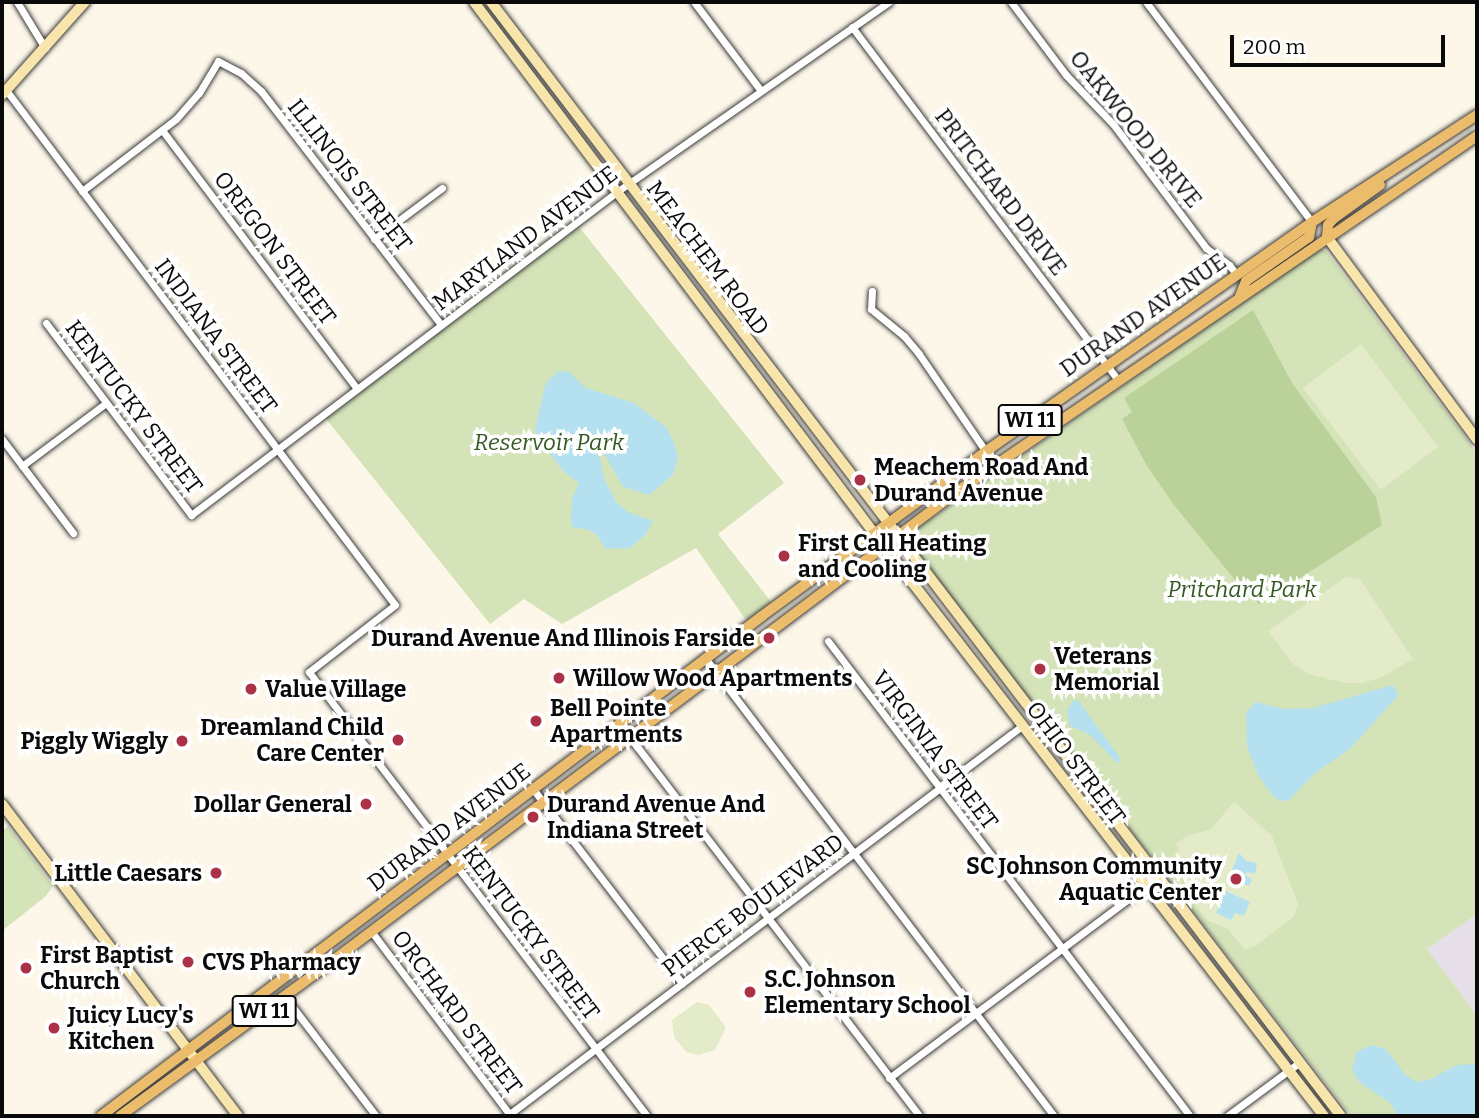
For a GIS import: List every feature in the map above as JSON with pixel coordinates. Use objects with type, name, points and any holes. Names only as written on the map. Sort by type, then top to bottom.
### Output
[{"type":"main road","name":"DURAND AVENUE","points":[[101,1116],[887,523],[1312,222],[1477,115]]},
{"type":"main road","name":"DURAND AVENUE","points":[[120,1116],[285,997],[884,545],[1118,380],[1477,136]]},
{"type":"main road","points":[[1327,237],[1328,225],[1333,219],[1378,187],[1390,172]]},
{"type":"main road","points":[[1240,296],[1247,281],[1309,237],[1312,222]]},
{"type":"main road","points":[[285,997],[284,988],[292,973]]},
{"type":"street","points":[[16,2],[46,48]]},
{"type":"street","points":[[4,93],[85,2]]},
{"type":"street","name":"MEACHEM ROAD","points":[[474,2],[874,533]]},
{"type":"street","name":"MEACHEM ROAD","points":[[491,2],[897,537]]},
{"type":"street","points":[[694,2],[761,91]]},
{"type":"street","name":"MARYLAND AVENUE","points":[[191,515],[618,191],[889,2]]},
{"type":"street","name":"OAKWOOD DRIVE","points":[[1011,2],[1066,75],[1113,124],[1206,248],[1229,265],[1237,275]]},
{"type":"street","points":[[1146,2],[1312,222]]},
{"type":"street","name":"PRITCHARD DRIVE","points":[[852,27],[1118,380]]},
{"type":"street","name":"ILLINOIS STREET","points":[[162,130],[199,93],[218,61],[241,73],[261,91],[441,325]]},
{"type":"street","points":[[543,92],[553,85]]},
{"type":"street","name":"INDIANA STREET","points":[[4,93],[82,191],[395,606],[309,672]]},
{"type":"street","points":[[82,191],[162,130]]},
{"type":"street","name":"OREGON STREET","points":[[162,130],[357,389]]},
{"type":"street","points":[[374,239],[442,188]]},
{"type":"street","points":[[1327,237],[1477,440]]},
{"type":"street","points":[[674,267],[685,259]]},
{"type":"street","points":[[872,291],[871,309],[904,336],[919,354],[995,465]]},
{"type":"street","name":"KENTUCKY STREET","points":[[46,323],[191,515]]},
{"type":"street","points":[[740,356],[751,347]]},
{"type":"street","points":[[22,466],[106,403]]},
{"type":"street","points":[[802,437],[813,428]]},
{"type":"street","points":[[2,439],[73,533]]},
{"type":"street","name":"OHIO STREET","points":[[874,533],[1324,1116]]},
{"type":"street","name":"OHIO STREET","points":[[897,537],[1341,1116]]},
{"type":"street","name":"VIRGINIA STREET","points":[[828,641],[1190,1116]]},
{"type":"street","points":[[706,659],[1054,1116]]},
{"type":"street","name":"KENTUCKY STREET","points":[[309,672],[647,1116]]},
{"type":"street","points":[[619,723],[919,1116]]},
{"type":"street","name":"PIERCE BOULEVARD","points":[[510,1116],[1023,725]]},
{"type":"street","points":[[533,789],[682,983]]},
{"type":"street","points":[[2,803],[238,1116]]},
{"type":"street","points":[[889,1077],[1156,878]]},
{"type":"street","name":"ORCHARD STREET","points":[[371,931],[510,1116]]},
{"type":"street","points":[[285,997],[376,1116]]},
{"type":"street","points":[[1227,1116],[1300,1062]]},
{"type":"shaded area","points":[[1477,914],[1477,1015],[1427,949]]},
{"type":"green space","name":"Reservoir Park","points":[[576,223],[784,483],[718,534],[772,603],[748,623],[696,548],[562,624],[524,599],[490,624],[323,415]]},
{"type":"green space","name":"Pritchard Park","points":[[1320,249],[1326,251],[1477,453],[1477,914],[1427,949],[1477,1015],[1477,1116],[1351,1116],[908,541],[912,532]]},
{"type":"green space","points":[[1253,310],[1292,383],[1376,497],[1382,525],[1260,604],[1248,596],[1174,505],[1147,466],[1122,419],[1132,412],[1124,398]]},
{"type":"green space","points":[[1361,344],[1438,447],[1381,490],[1303,388]]},
{"type":"green space","points":[[1346,577],[1360,579],[1413,659],[1380,678],[1362,683],[1344,683],[1309,674],[1294,665],[1268,631]]},
{"type":"green space","name":"SC Johnson Community Aquatic Center","points":[[1234,802],[1272,836],[1298,904],[1294,916],[1256,946],[1245,950],[1228,929],[1207,920],[1191,899],[1174,855],[1180,850],[1176,844],[1188,835],[1210,830]]},
{"type":"green space","points":[[8,826],[53,886],[46,896],[2,931],[2,831]]},
{"type":"green space","points":[[697,1002],[709,1005],[726,1027],[715,1050],[699,1055],[686,1052],[674,1037],[672,1020]]},
{"type":"water","points":[[558,371],[569,372],[586,388],[634,403],[667,428],[673,441],[678,456],[673,475],[649,495],[623,487],[604,453],[599,452],[604,478],[616,502],[628,512],[653,521],[646,534],[631,548],[606,549],[596,534],[587,529],[573,528],[572,499],[579,483],[564,472],[538,438],[535,429],[546,383]]},
{"type":"water","points":[[1393,685],[1398,694],[1395,699],[1351,748],[1314,774],[1289,800],[1281,801],[1273,796],[1258,775],[1247,746],[1246,713],[1256,702],[1284,709],[1313,708]]},
{"type":"water","points":[[1078,700],[1120,758],[1118,764],[1089,734],[1070,726],[1067,711],[1073,701]]},
{"type":"water","points":[[1239,853],[1246,861],[1257,863],[1255,874],[1247,872],[1245,875],[1252,879],[1249,886],[1229,877]]},
{"type":"water","points":[[1226,891],[1250,902],[1244,916],[1235,913],[1231,920],[1216,913]]},
{"type":"water","points":[[1371,1045],[1386,1049],[1406,1076],[1417,1082],[1431,1079],[1457,1065],[1477,1064],[1477,1116],[1398,1116],[1389,1102],[1359,1082],[1352,1070],[1357,1052]]},
{"type":"place","name":"Meachem Road And Durand Avenue","points":[[860,480]]},
{"type":"place","name":"First Call Heating and Cooling","points":[[784,556]]},
{"type":"place","name":"Durand Avenue And Illinois Farside","points":[[769,638]]},
{"type":"place","name":"Veterans Memorial","points":[[1040,669]]},
{"type":"place","name":"Willow Wood Apartments","points":[[559,678]]},
{"type":"place","name":"Value Village","points":[[251,689]]},
{"type":"place","name":"Bell Pointe Apartments","points":[[536,721]]},
{"type":"place","name":"Dreamland Child Care Center","points":[[398,740]]},
{"type":"place","name":"Piggly Wiggly","points":[[182,741]]},
{"type":"place","name":"Dollar General","points":[[366,804]]},
{"type":"place","name":"Durand Avenue And Indiana Street","points":[[533,817]]},
{"type":"place","name":"Little Caesars","points":[[216,873]]},
{"type":"place","name":"SC Johnson Community Aquatic Center","points":[[1236,879]]},
{"type":"place","name":"CVS Pharmacy","points":[[188,962]]},
{"type":"place","name":"First Baptist Church","points":[[26,968]]},
{"type":"place","name":"S.C. Johnson Elementary School","points":[[750,992]]},
{"type":"place","name":"Juicy Lucy's Kitchen","points":[[54,1028]]}]
